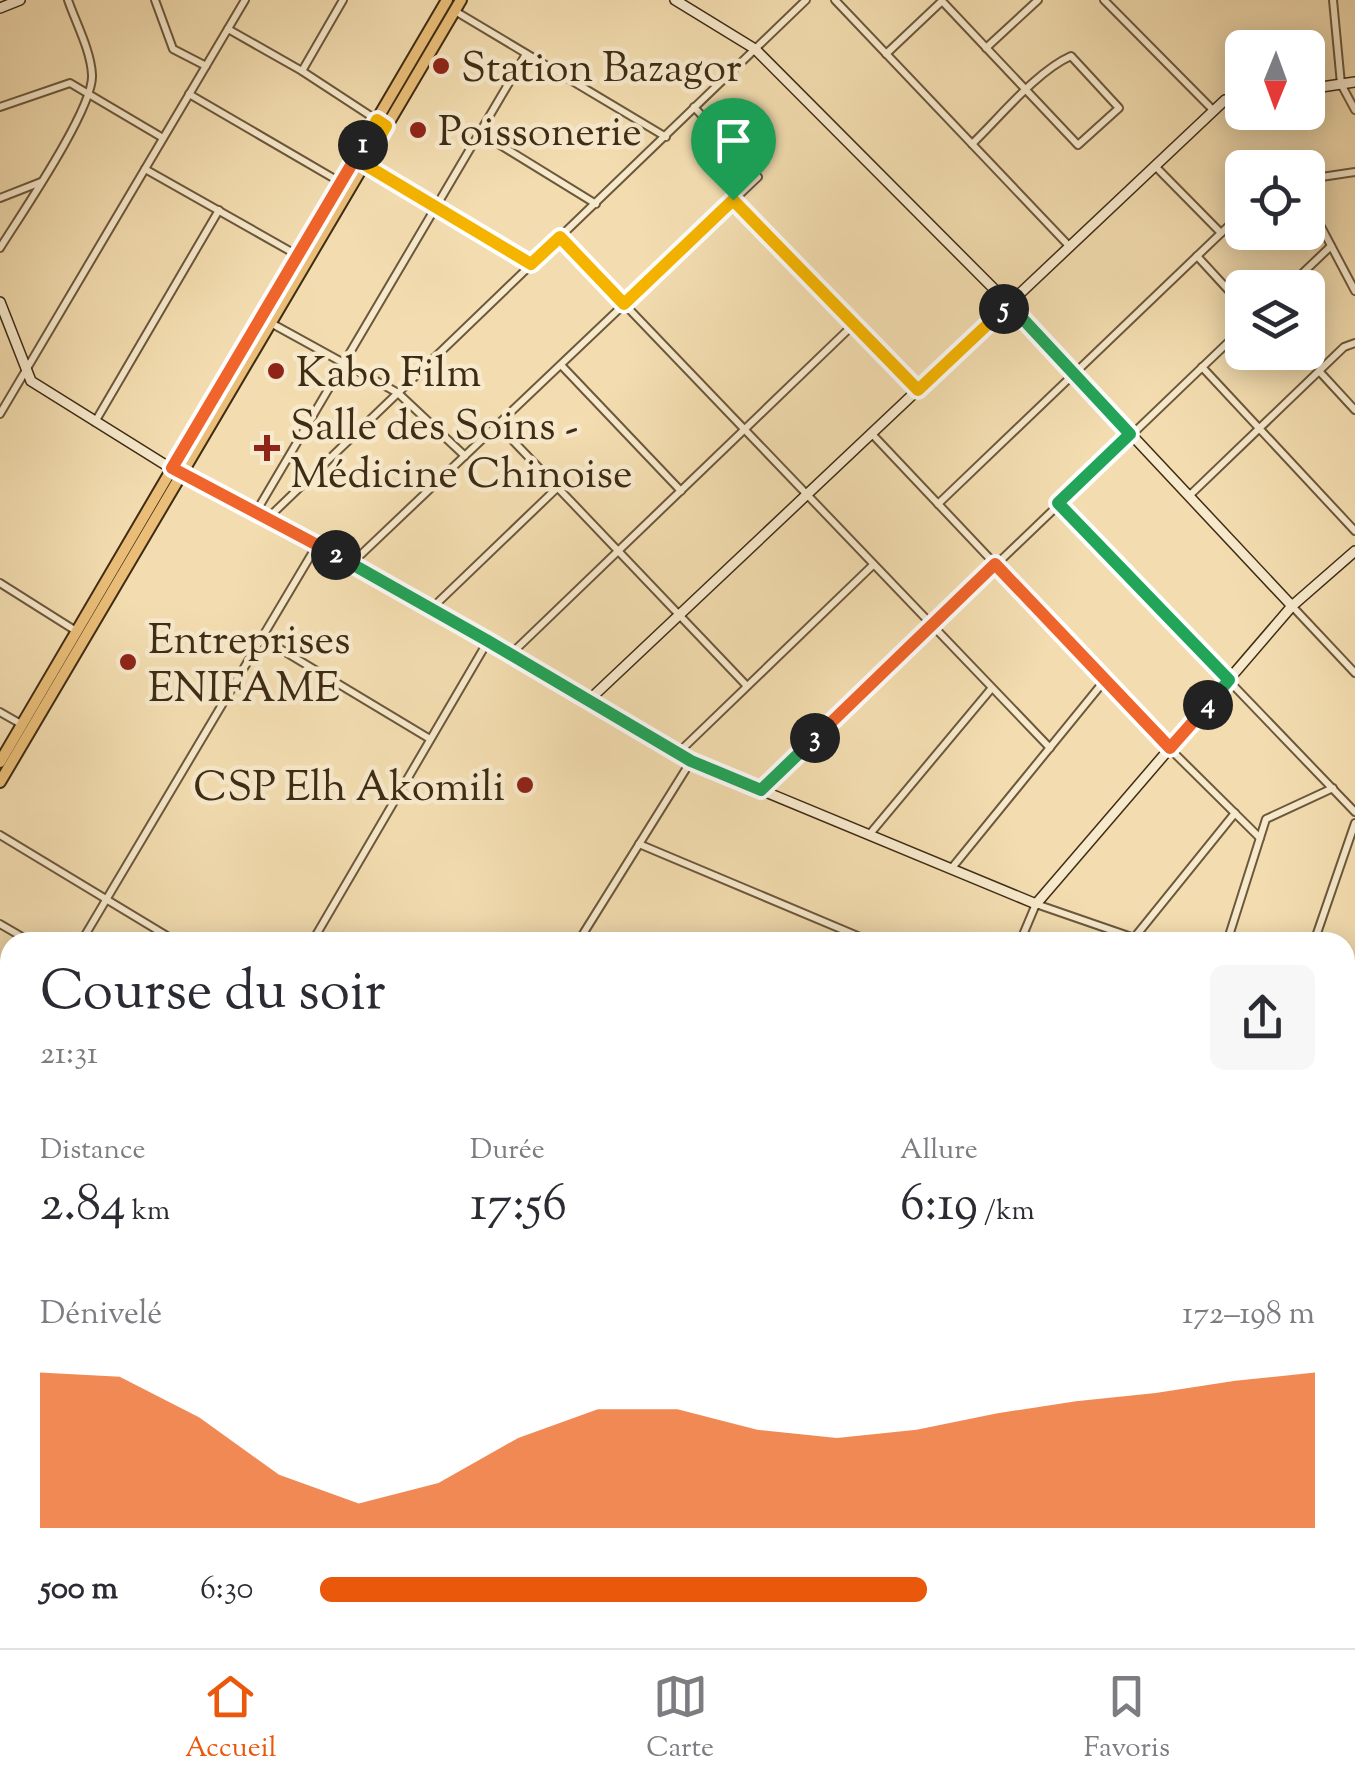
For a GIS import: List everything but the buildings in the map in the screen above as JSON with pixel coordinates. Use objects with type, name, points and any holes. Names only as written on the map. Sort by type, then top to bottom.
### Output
[{"type":"main road","points":[[0,782],[4,761],[21,724],[364,164],[448,0]]},
{"type":"main road","points":[[4,761],[341,182],[458,6]]},
{"type":"street","points":[[0,8],[20,0]]},
{"type":"street","points":[[0,248],[91,93],[92,72],[68,0]]},
{"type":"street","points":[[155,0],[173,49],[206,66]]},
{"type":"street","points":[[0,414],[245,0]]},
{"type":"street","points":[[302,71],[343,0]]},
{"type":"street","points":[[677,0],[754,49],[1009,304],[1292,606],[1351,663],[1355,673]]},
{"type":"street","points":[[268,518],[806,0]]},
{"type":"street","points":[[834,0],[1070,246]]},
{"type":"street","points":[[986,48],[1038,0]]},
{"type":"street","points":[[1104,0],[1214,111]]},
{"type":"street","points":[[1332,0],[1342,84],[1355,110]]},
{"type":"street","points":[[886,54],[943,1],[986,48],[1027,91],[1078,145],[1119,108],[1071,56],[1057,62],[1027,91],[972,144]]},
{"type":"street","points":[[458,6],[526,54],[666,137]]},
{"type":"street","points":[[228,29],[382,123]]},
{"type":"street","points":[[256,512],[526,54]]},
{"type":"street","points":[[1325,86],[1355,82]]},
{"type":"street","points":[[0,108],[70,84],[163,138]]},
{"type":"street","points":[[189,94],[341,182]]},
{"type":"street","points":[[588,702],[1225,101]]},
{"type":"street","points":[[351,564],[758,177],[694,107]]},
{"type":"street","points":[[480,132],[596,204]]},
{"type":"street","points":[[364,164],[531,264]]},
{"type":"street","points":[[1156,166],[1222,232]]},
{"type":"street","points":[[145,169],[298,255]]},
{"type":"street","points":[[1325,176],[1355,172]]},
{"type":"street","points":[[0,198],[42,181]]},
{"type":"street","points":[[733,200],[918,390]]},
{"type":"street","points":[[95,422],[219,210]]},
{"type":"street","points":[[938,504],[1225,229]]},
{"type":"street","points":[[1325,235],[1355,291]]},
{"type":"street","points":[[560,237],[1050,748]]},
{"type":"street","points":[[1306,270],[1331,246]]},
{"type":"street","points":[[1197,256],[1225,286]]},
{"type":"street","points":[[0,302],[31,381],[176,471],[432,609],[691,761],[1036,904],[1117,932]]},
{"type":"street","points":[[269,322],[398,393],[464,456]]},
{"type":"street","points":[[511,654],[854,324]]},
{"type":"street","points":[[1325,365],[1355,342]]},
{"type":"street","points":[[761,790],[1225,345]]},
{"type":"street","points":[[561,364],[681,491]]},
{"type":"street","points":[[1202,367],[1355,531]]},
{"type":"street","points":[[1189,496],[1320,370],[1355,410]]},
{"type":"street","points":[[498,425],[747,686]]},
{"type":"street","points":[[872,434],[1260,838]]},
{"type":"street","points":[[432,609],[557,488]]},
{"type":"street","points":[[1058,503],[1355,812]]},
{"type":"street","points":[[87,932],[317,545]]},
{"type":"street","points":[[1024,932],[1036,904],[1292,606],[1355,551]]},
{"type":"street","points":[[678,753],[873,564]]},
{"type":"street","points":[[0,583],[76,631]]},
{"type":"street","points":[[262,638],[430,740]]},
{"type":"street","points":[[318,932],[488,641]]},
{"type":"street","points":[[951,869],[1105,680]]},
{"type":"street","points":[[869,835],[992,689]]},
{"type":"street","points":[[0,712],[21,724]]},
{"type":"street","points":[[584,932],[691,761]]},
{"type":"street","points":[[1230,932],[1266,819],[1333,788]]},
{"type":"street","points":[[1139,932],[1235,813]]},
{"type":"street","points":[[1317,932],[1355,824]]},
{"type":"street","points":[[0,835],[160,932]]},
{"type":"street","points":[[639,844],[848,932]]},
{"type":"place","name":"Station Bazagor","points":[[441,66]]},
{"type":"place","name":"Poissonerie","points":[[418,130]]},
{"type":"place","name":"Kabo Film","points":[[276,371]]},
{"type":"place","name":"Salle des Soins - Médicine Chinoise","points":[[267,448]]},
{"type":"place","name":"Entreprises ENIFAME","points":[[128,662]]},
{"type":"place","name":"CSP Elh Akomili","points":[[525,785]]},
{"type":"route","points":[[377,120],[386,126],[364,164],[531,264],[560,237],[624,304],[733,200],[918,390],[1009,304],[1130,434],[1058,503],[1229,680],[1170,748],[995,564],[761,790],[691,761],[488,641],[172,468],[377,120]]}]
